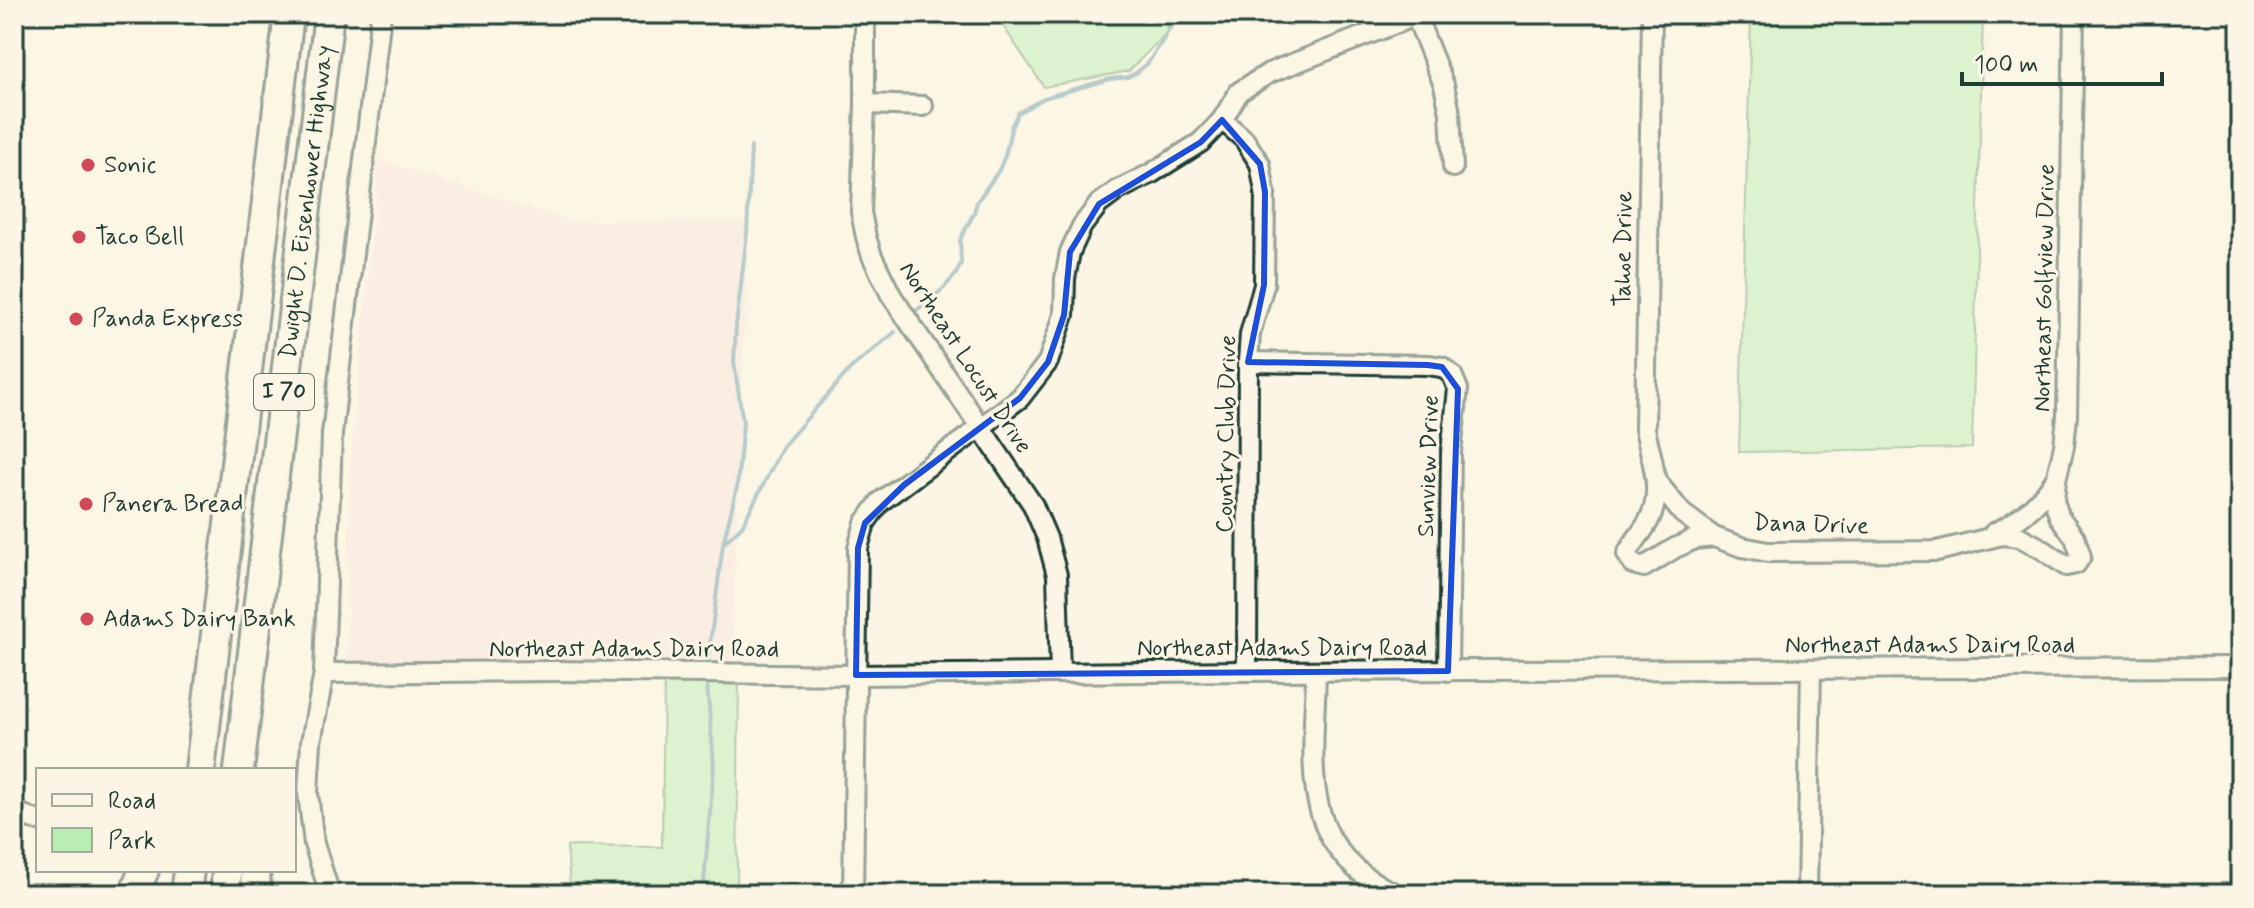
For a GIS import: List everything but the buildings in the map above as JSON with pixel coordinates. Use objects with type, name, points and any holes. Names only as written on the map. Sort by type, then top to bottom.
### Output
[{"type":"highway","name":"Dwight D. Eisenhower Highway","points":[[200,768],[289,14]]},
{"type":"highway","name":"Dwight D. Eisenhower Highway","points":[[239,768],[329,14]]},
{"type":"highway","points":[[254,768],[255,638]]},
{"type":"highway","points":[[181,768],[213,667]]},
{"type":"highway","points":[[134,894],[143,872]]},
{"type":"highway","points":[[186,894],[189,872]]},
{"type":"highway","points":[[225,894],[227,872]]},
{"type":"highway","points":[[255,872],[256,894]]},
{"type":"street","points":[[330,894],[314,844],[308,793],[311,742],[324,673],[332,434],[381,14]]},
{"type":"street","name":"Northeast Locust Drive","points":[[865,14],[861,212],[866,237],[894,299],[1033,505],[1047,538],[1057,575],[1060,673]]},
{"type":"street","name":"Tahoe Drive","points":[[1652,14],[1645,429],[1658,483],[1655,505],[1648,522],[1627,554],[1633,564],[1644,567],[1695,539],[1714,537]]},
{"type":"street","name":"Northeast Golfview Drive","points":[[2074,14],[2067,416],[2054,500],[2059,516],[2075,538],[2081,556]]},
{"type":"street","points":[[853,894],[858,548],[865,523],[880,502],[1020,398],[1048,362],[1064,315],[1065,279],[1070,252],[1082,226],[1099,204],[1201,142],[1222,120],[1239,92],[1269,73],[1418,15],[1444,85],[1450,113],[1453,167]]},
{"type":"street","points":[[865,104],[923,106]]},
{"type":"street","name":"Country Club Drive","points":[[1222,120],[1244,139],[1260,164],[1265,192],[1264,285],[1250,334],[1248,362],[1247,671]]},
{"type":"street","name":"Sunview Drive","points":[[1248,362],[1428,365],[1442,367],[1452,375],[1458,389],[1451,452],[1448,671]]},
{"type":"street","name":"Dana Drive","points":[[1980,539],[2014,523],[2036,506],[2056,480]]},
{"type":"street","name":"Tahoe Drive","points":[[1658,483],[1682,513],[1714,537]]},
{"type":"street","name":"Dana Drive","points":[[1714,537],[1768,552],[1937,551],[2002,535],[2020,537],[2066,566],[2076,564],[2081,556]]},
{"type":"street","name":"Northeast Adams Dairy Road","points":[[324,673],[563,671],[856,675],[2240,667]]},
{"type":"street","points":[[1807,894],[1811,669]]},
{"type":"street","points":[[1316,672],[1314,787],[1319,813],[1330,838],[1353,867],[1396,894]]},
{"type":"street","points":[[14,811],[36,820]]},
{"type":"highlighted area","points":[[1222,120],[1260,164],[1265,192],[1264,285],[1248,362],[1428,365],[1442,367],[1458,389],[1448,671],[856,675],[858,548],[865,523],[904,485],[1020,398],[1048,362],[1064,315],[1070,252],[1099,204],[1201,142]]},
{"type":"shaded area","points":[[379,160],[571,221],[748,221],[731,667],[347,664],[350,469]]},
{"type":"green space","points":[[995,14],[1185,14],[1129,71],[1044,87]]},
{"type":"green space","points":[[1751,14],[1983,14],[1972,448],[1739,452]]},
{"type":"green space","points":[[664,673],[739,673],[737,894],[610,894],[570,886],[567,846],[662,847]]},
{"type":"waterway","points":[[917,310],[956,274],[961,263],[960,240],[977,202],[999,170],[1018,113],[1044,98],[1136,73],[1148,63],[1166,35],[1174,14]]},
{"type":"waterway","points":[[707,667],[723,544],[737,487],[743,423],[734,362],[747,233],[751,147]]},
{"type":"waterway","points":[[725,542],[742,526],[783,446],[851,368],[895,332]]},
{"type":"waterway","points":[[703,894],[714,765],[707,686]]},
{"type":"place","name":"Sonic","points":[[88,165]]},
{"type":"place","name":"Taco Bell","points":[[79,237]]},
{"type":"place","name":"Panda Express","points":[[76,319]]},
{"type":"place","name":"Panera Bread","points":[[86,504]]},
{"type":"place","name":"Adams Dairy Bank","points":[[87,619]]}]
